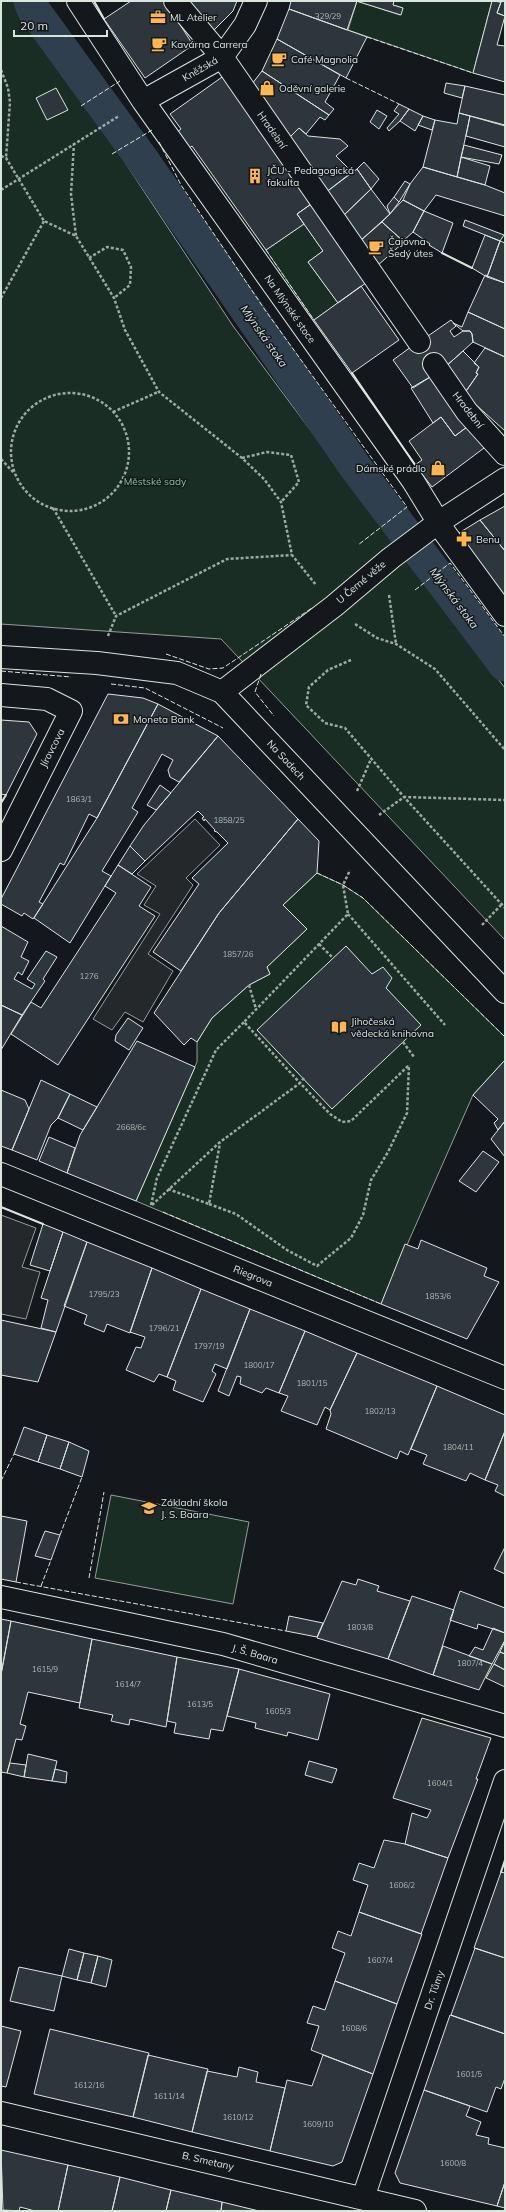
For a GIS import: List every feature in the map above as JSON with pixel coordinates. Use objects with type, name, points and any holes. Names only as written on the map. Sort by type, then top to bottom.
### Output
[{"type":"street","name":"Na Mlýnské stoce","points":[[78,1],[143,101],[412,481],[433,527],[505,615]]},
{"type":"street","name":"Hradební","points":[[175,1],[222,56],[419,342]]},
{"type":"street","name":"Kněžská","points":[[143,101],[222,56],[245,25],[256,1]]},
{"type":"street","name":"Hradební","points":[[434,364],[467,412],[505,454]]},
{"type":"street","name":"U Černé věže","points":[[222,692],[334,606],[390,558],[433,527],[505,479]]},
{"type":"street","name":"Na Sadech","points":[[1,657],[97,663],[177,672],[222,692],[505,992]]},
{"type":"street","name":"Jírovcova","points":[[1,695],[47,698],[71,711],[1,850]]},
{"type":"street","name":"Riegrova","points":[[1,1174],[505,1378]]},
{"type":"street","name":"J. Š. Baara","points":[[1,1597],[223,1644],[505,1726]]},
{"type":"street","name":"Dr. Tůmy","points":[[363,2198],[505,1781]]},
{"type":"street","name":"B. Smetany","points":[[1,2113],[415,2211]]},
{"type":"path","points":[[1,70],[8,88],[10,102],[6,158],[44,221],[76,236]]},
{"type":"path","points":[[1,190],[74,142],[123,113]]},
{"type":"path","points":[[74,142],[71,194],[76,236],[114,298],[125,330],[158,392],[242,458],[264,479],[281,502],[292,555],[318,587]]},
{"type":"path","points":[[1,156],[6,158]]},
{"type":"path","points":[[1,298],[44,221]]},
{"type":"path","points":[[89,258],[107,247],[123,250],[131,267],[130,285],[114,298]]},
{"type":"path","points":[[113,412],[158,392]]},
{"type":"path","points":[[1,459],[14,473],[23,489],[37,501],[53,508],[72,511],[91,507],[108,497],[120,483],[127,465],[129,446],[124,428],[113,412],[99,400],[82,394],[64,394],[47,398],[31,407],[20,421],[12,443],[11,455],[14,473]]},
{"type":"path","points":[[242,458],[267,452],[291,455],[299,482],[281,502]]},
{"type":"path","points":[[53,508],[116,616]]},
{"type":"path","points":[[108,636],[116,616],[227,559],[292,555]]},
{"type":"path","points":[[389,593],[396,644]]},
{"type":"path","points":[[349,620],[377,638],[396,644],[435,668],[505,750]]},
{"type":"path","points":[[351,660],[328,670],[309,687],[306,705],[325,723],[345,728],[404,797],[505,908]]},
{"type":"path","points":[[357,791],[371,759]]},
{"type":"path","points":[[379,815],[404,797],[505,800]]},
{"type":"path","points":[[350,870],[343,885],[348,914],[445,1025]]},
{"type":"path","points":[[482,925],[502,904]]},
{"type":"path","points":[[304,1078],[300,1083],[220,1142],[150,1207],[157,1178],[216,1050],[348,914]]},
{"type":"path","points":[[319,944],[333,958]]},
{"type":"path","points":[[249,985],[256,1009]]},
{"type":"path","points":[[168,1189],[236,1214],[286,1250],[317,1266],[351,1238],[363,1215],[371,1180],[388,1152],[407,1113],[409,1065],[351,1121],[342,1122],[330,1114],[244,1022]]},
{"type":"path","points":[[403,1042],[414,1057]]},
{"type":"path","points":[[209,1204],[220,1142]]},
{"type":"green space","name":"Městské sady","points":[[1,1],[19,1],[40,42],[122,158],[233,326],[427,587],[505,688],[505,940],[221,639],[1,624]]},
{"type":"green space","points":[[357,1],[400,15],[403,8],[393,5],[394,1],[492,1],[473,73],[348,30]]},
{"type":"green space","points":[[304,224],[323,251],[308,262],[338,303],[314,320],[266,250]]},
{"type":"green space","points":[[317,873],[343,885],[363,898],[505,1037],[505,1060],[473,1095],[381,1304],[136,1201],[197,1062],[197,1042],[212,1018],[249,985],[270,974],[267,967],[307,929],[283,905]]},
{"type":"green space","points":[[111,1495],[249,1522],[233,1604],[95,1578]]},
{"type":"shaded area","points":[[195,819],[220,845],[186,878],[193,885],[148,954],[173,971],[143,1022],[125,1012],[112,1030],[93,1019],[160,914],[144,905],[156,886],[137,874]]},
{"type":"shaded area","points":[[1,1215],[36,1228],[22,1267],[40,1272],[26,1319],[1,1314]]},
{"type":"building","points":[[131,1],[165,1],[193,45],[145,78],[104,19]]},
{"type":"building","points":[[189,1],[237,1],[233,11],[213,31]]},
{"type":"building","points":[[291,1],[357,1],[347,30],[289,9]]},
{"type":"building","points":[[356,1],[394,1],[393,5],[403,8],[401,15]]},
{"type":"building","points":[[492,1],[501,2],[497,13],[505,16],[497,45],[505,46],[505,82],[473,73]]},
{"type":"building","points":[[494,1],[505,1],[505,16],[497,13],[501,2]]},
{"type":"building","points":[[289,9],[367,37],[346,78],[277,39]]},
{"type":"building","points":[[277,39],[340,75],[325,102],[334,109],[329,115],[262,71]]},
{"type":"building","points":[[262,71],[329,115],[325,120],[320,117],[306,134],[299,128],[287,140],[248,89]]},
{"type":"building","name":"JČU - Pedagogická fakulta","points":[[225,75],[314,202],[297,214],[304,224],[266,250],[192,146],[187,150],[175,134],[181,129],[170,114]]},
{"type":"building","points":[[446,83],[465,86],[462,98],[444,93]]},
{"type":"building","points":[[465,86],[505,95],[505,125],[459,113]]},
{"type":"building","points":[[56,88],[68,110],[47,120],[36,98]]},
{"type":"building","points":[[399,104],[409,109],[400,121],[389,131],[387,128],[399,114],[394,111]]},
{"type":"building","points":[[409,109],[423,116],[415,131],[400,121]]},
{"type":"building","points":[[377,110],[387,116],[379,129],[370,122]]},
{"type":"building","points":[[459,113],[470,116],[457,177],[423,167],[435,120],[457,124]]},
{"type":"building","points":[[423,116],[435,120],[432,130],[418,125]]},
{"type":"building","points":[[470,116],[505,126],[505,147],[466,136]]},
{"type":"building","points":[[299,128],[308,136],[340,139],[348,146],[336,156],[352,172],[325,193],[287,140]]},
{"type":"building","points":[[464,145],[502,155],[499,164],[461,157]]},
{"type":"building","points":[[461,157],[490,166],[485,185],[457,177]]},
{"type":"building","points":[[364,162],[379,179],[371,189],[357,169]]},
{"type":"building","points":[[423,167],[485,185],[505,193],[505,216],[436,195],[424,211],[403,200],[410,184]]},
{"type":"building","points":[[357,169],[371,189],[342,217],[325,193]]},
{"type":"building","points":[[405,181],[410,184],[399,202],[394,197]]},
{"type":"building","points":[[371,189],[390,214],[360,241],[342,217]]},
{"type":"building","points":[[394,197],[399,202],[390,214],[387,206]]},
{"type":"building","points":[[403,200],[424,211],[413,232],[403,241],[382,222]]},
{"type":"building","points":[[314,202],[370,280],[338,303],[308,262],[323,251],[297,214]]},
{"type":"building","points":[[424,211],[453,223],[442,253],[413,232]]},
{"type":"building","points":[[465,220],[504,235],[500,241],[463,226]]},
{"type":"building","points":[[382,222],[404,242],[377,266],[360,241]]},
{"type":"building","points":[[485,235],[500,241],[487,277],[472,268]]},
{"type":"building","points":[[500,241],[505,243],[505,283],[487,277]]},
{"type":"building","points":[[485,275],[505,283],[505,329],[468,312]]},
{"type":"building","points":[[361,286],[399,340],[352,373],[314,320]]},
{"type":"building","points":[[468,312],[505,329],[505,357],[473,342],[470,331],[463,331],[453,323],[462,327]]},
{"type":"building","points":[[451,320],[456,326],[450,331],[454,337],[463,331],[470,331],[473,342],[444,368],[425,338]]},
{"type":"building","points":[[425,338],[439,360],[430,367],[415,344]]},
{"type":"building","points":[[415,344],[435,374],[413,388],[393,360]]},
{"type":"building","points":[[485,348],[505,357],[505,431],[464,394],[478,374],[476,373],[479,367],[474,363]]},
{"type":"building","points":[[463,351],[479,367],[476,373],[478,374],[464,394],[444,368]]},
{"type":"building","points":[[435,374],[471,424],[455,436],[441,417],[433,423],[411,388]]},
{"type":"building","points":[[441,417],[455,436],[472,423],[488,445],[432,487],[415,465],[422,460],[409,441]]},
{"type":"building","points":[[505,506],[505,551],[480,520]]},
{"type":"building","points":[[480,520],[505,551],[505,601],[454,536]]},
{"type":"building","points":[[108,694],[143,698],[158,704],[97,818],[89,814],[64,865],[60,863],[39,902],[43,904],[33,919],[24,913],[22,916],[1,904],[1,899]]},
{"type":"building","points":[[158,704],[218,736],[179,782],[170,777],[168,770],[173,760],[162,754],[132,808],[138,812],[102,871],[111,876],[70,943],[34,918],[97,818]]},
{"type":"building","points":[[1,720],[29,722],[37,734],[6,795],[1,794]]},
{"type":"building","points":[[218,736],[298,819],[219,913],[181,971],[153,952],[199,884],[192,878],[228,843],[214,831],[215,830],[205,819],[204,821],[202,818],[204,817],[198,811],[145,861],[130,846],[144,825]]},
{"type":"building","points":[[160,785],[171,793],[156,810],[147,805]]},
{"type":"building","points":[[298,819],[319,841],[317,873],[283,905],[307,929],[267,967],[270,974],[249,985],[212,1018],[197,1042],[191,1038],[184,1045],[154,1013],[219,913]]},
{"type":"building","points":[[130,846],[145,861],[132,874],[118,865]]},
{"type":"building","points":[[118,865],[151,887],[139,906],[155,916],[58,1065],[11,1034],[31,1002],[41,1008],[116,893],[105,886]]},
{"type":"building","points":[[1,926],[28,942],[21,957],[29,961],[22,975],[18,972],[14,979],[32,989],[35,984],[27,979],[46,951],[57,957],[43,979],[45,981],[22,1015],[1,1005]]},
{"type":"building","name":"Jihočeská vědecká knihovna","points":[[346,946],[372,974],[383,967],[392,978],[386,988],[421,1025],[332,1109],[257,1030]]},
{"type":"building","points":[[1,1005],[22,1015],[1,1050]]},
{"type":"building","points":[[128,1018],[143,1028],[129,1050],[115,1041],[116,1035]]},
{"type":"building","points":[[137,1041],[195,1067],[136,1201],[67,1173],[80,1135]]},
{"type":"building","points":[[505,1060],[505,1121],[498,1130],[494,1123],[498,1119],[473,1095]]},
{"type":"building","points":[[41,1080],[70,1094],[58,1118],[51,1125],[37,1160],[12,1150]]},
{"type":"building","points":[[1,1090],[25,1100],[29,1109],[12,1150],[1,1146]]},
{"type":"building","points":[[70,1094],[97,1107],[83,1130],[58,1118]]},
{"type":"building","points":[[505,1121],[505,1157],[491,1139]]},
{"type":"building","points":[[49,1137],[75,1148],[67,1173],[39,1161]]},
{"type":"building","points":[[483,1151],[499,1162],[476,1192],[459,1181]]},
{"type":"building","points":[[43,1224],[63,1232],[50,1271],[30,1265]]},
{"type":"building","points":[[63,1232],[87,1242],[56,1332],[41,1328],[48,1300],[41,1298]]},
{"type":"building","points":[[421,1240],[487,1268],[484,1276],[499,1282],[467,1339],[381,1304],[405,1244],[418,1249]]},
{"type":"building","points":[[87,1242],[152,1268],[130,1333],[107,1324],[104,1332],[84,1324],[87,1315],[64,1306]]},
{"type":"building","points":[[152,1268],[201,1289],[167,1377],[159,1374],[154,1382],[126,1370],[136,1347],[141,1348],[145,1337],[130,1332]]},
{"type":"building","points":[[201,1289],[250,1309],[227,1369],[215,1364],[212,1371],[216,1374],[203,1402],[173,1390],[176,1381],[167,1377]]},
{"type":"building","points":[[250,1309],[305,1331],[279,1393],[266,1388],[262,1393],[240,1384],[241,1377],[237,1376],[229,1396],[218,1391]]},
{"type":"building","points":[[1,1320],[56,1332],[38,1382],[1,1375]]},
{"type":"building","points":[[305,1331],[357,1353],[330,1410],[325,1407],[317,1425],[281,1411],[288,1396],[279,1393]]},
{"type":"building","points":[[357,1353],[437,1386],[408,1455],[400,1451],[397,1459],[326,1429],[331,1414],[330,1410]]},
{"type":"building","points":[[437,1386],[505,1415],[505,1431],[485,1480],[470,1473],[466,1481],[423,1464],[427,1455],[411,1449]]},
{"type":"building","points":[[24,1427],[47,1435],[38,1462],[14,1454]]},
{"type":"building","points":[[505,1431],[505,1496],[495,1491],[498,1485],[485,1480]]},
{"type":"building","points":[[47,1435],[69,1442],[60,1469],[38,1462]]},
{"type":"building","points":[[69,1442],[89,1451],[82,1477],[60,1469]]},
{"type":"building","points":[[1,1516],[27,1521],[16,1582],[1,1579]]},
{"type":"building","points":[[45,1531],[60,1535],[51,1560],[35,1556]]},
{"type":"building","points":[[505,1547],[505,1574],[494,1569]]},
{"type":"building","points":[[358,1579],[379,1586],[377,1591],[410,1601],[388,1659],[317,1638],[342,1581],[356,1585]]},
{"type":"building","points":[[460,1591],[505,1608],[505,1633],[478,1624],[477,1629],[450,1620]]},
{"type":"building","points":[[412,1596],[454,1610],[433,1675],[388,1659]]},
{"type":"building","points":[[289,1616],[323,1623],[317,1637],[286,1631]]},
{"type":"building","points":[[1,1619],[11,1621],[1,1674]]},
{"type":"building","points":[[11,1621],[92,1639],[80,1703],[28,1692],[20,1724],[26,1726],[22,1740],[16,1739],[7,1773],[1,1772],[1,1675]]},
{"type":"building","points":[[493,1628],[505,1633],[505,1640],[492,1664],[469,1656],[475,1647],[483,1650]]},
{"type":"building","points":[[92,1639],[177,1657],[166,1727],[130,1719],[129,1725],[111,1721],[113,1715],[79,1708]]},
{"type":"building","points":[[505,1641],[505,1654],[500,1652]]},
{"type":"building","points":[[443,1646],[492,1664],[479,1690],[433,1675]]},
{"type":"building","points":[[500,1652],[505,1654],[505,1670],[494,1664]]},
{"type":"building","points":[[177,1657],[239,1669],[223,1731],[211,1729],[209,1739],[174,1733],[176,1723],[167,1721]]},
{"type":"building","points":[[494,1664],[505,1670],[505,1687],[486,1678]]},
{"type":"building","points":[[239,1669],[330,1694],[318,1740],[288,1732],[287,1736],[255,1728],[256,1723],[227,1716]]},
{"type":"building","points":[[422,1718],[491,1738],[476,1779],[478,1779],[448,1858],[405,1844],[412,1813],[427,1818],[431,1810],[393,1798]]},
{"type":"building","points":[[28,1754],[57,1761],[52,1781],[24,1777]]},
{"type":"building","points":[[309,1761],[337,1769],[332,1783],[305,1775]]},
{"type":"building","points":[[10,1763],[26,1765],[24,1777],[7,1773]]},
{"type":"building","points":[[55,1769],[67,1772],[66,1783],[52,1781]]},
{"type":"building","points":[[384,1840],[405,1844],[448,1858],[421,1934],[359,1912],[368,1885],[353,1880],[359,1863],[374,1868]]},
{"type":"building","points":[[501,1872],[505,1873],[505,1958],[474,1948]]},
{"type":"building","points":[[359,1912],[422,1934],[397,2004],[335,1981],[345,1953],[332,1948],[338,1931],[351,1936]]},
{"type":"building","points":[[475,1948],[505,1958],[505,2034],[451,2015]]},
{"type":"building","points":[[69,1949],[84,1953],[77,1980],[62,1976]]},
{"type":"building","points":[[84,1953],[98,1956],[91,1983],[77,1980]]},
{"type":"building","points":[[98,1956],[112,1960],[106,1987],[91,1983]]},
{"type":"building","points":[[19,1967],[62,1976],[54,2011],[10,2001]]},
{"type":"building","points":[[335,1981],[397,2004],[373,2074],[311,2050],[319,2026],[307,2023],[313,2006],[325,2010]]},
{"type":"building","points":[[450,2015],[505,2034],[505,2078],[501,2089],[496,2087],[487,2112],[424,2090]]},
{"type":"building","points":[[1,2026],[21,2031],[6,2087],[1,2086]]},
{"type":"building","points":[[50,2029],[149,2053],[133,2117],[34,2094]]},
{"type":"building","points":[[148,2055],[208,2069],[192,2132],[133,2117]]},
{"type":"building","points":[[323,2055],[373,2074],[342,2162],[333,2166],[270,2151],[287,2080],[312,2086]]},
{"type":"building","points":[[239,2067],[258,2072],[256,2082],[285,2088],[270,2151],[192,2132],[207,2071],[237,2077]]},
{"type":"building","points":[[424,2090],[470,2106],[466,2116],[481,2122],[476,2135],[489,2138],[488,2144],[505,2148],[505,2182],[497,2206],[400,2183],[395,2173]]},
{"type":"building","points":[[1,2150],[68,2165],[58,2211],[35,2211],[20,2207],[19,2211],[3,2210]]},
{"type":"building","points":[[68,2165],[120,2177],[112,2211],[58,2211]]},
{"type":"building","points":[[120,2177],[171,2190],[166,2211],[112,2211]]},
{"type":"building","points":[[505,2182],[505,2208],[497,2206]]},
{"type":"building","points":[[171,2190],[222,2202],[221,2211],[166,2211]]},
{"type":"building","points":[[222,2202],[259,2211],[221,2211]]},
{"type":"waterway","name":"Mlýnská stoka","points":[[30,1],[33,9],[142,159],[356,468],[505,665]]},
{"type":"tunnel","points":[[419,342],[434,364]]},
{"type":"fence","points":[[367,37],[473,73]]},
{"type":"fence","points":[[346,78],[399,104]]},
{"type":"fence","points":[[81,106],[120,81]]},
{"type":"fence","points":[[112,154],[152,130]]},
{"type":"fence","points":[[159,142],[181,185],[265,310],[407,507],[358,545]]},
{"type":"fence","points":[[266,250],[314,320]]},
{"type":"fence","points":[[415,590],[450,563],[505,637]]},
{"type":"fence","points":[[166,654],[209,669],[223,668],[312,608]]},
{"type":"fence","points":[[1,671],[71,677]]},
{"type":"fence","points":[[261,674],[255,692],[274,716]]},
{"type":"fence","points":[[111,684],[145,688],[223,728]]},
{"type":"fence","points":[[317,873],[343,885],[363,898],[505,1037]]},
{"type":"fence","points":[[163,1212],[381,1304]]},
{"type":"fence","points":[[1,1481],[14,1454]]},
{"type":"fence","points":[[60,1535],[82,1477]]},
{"type":"fence","points":[[89,1578],[104,1492]]},
{"type":"fence","points":[[41,1586],[51,1560]]},
{"type":"fence","points":[[16,1582],[286,1631]]},
{"type":"wall","points":[[94,1],[104,19]]},
{"type":"wall","points":[[442,253],[472,268]]},
{"type":"wall","points":[[352,373],[415,465]]},
{"type":"wall","points":[[1,803],[6,795]]},
{"type":"wall","points":[[1,1207],[43,1224]]},
{"type":"wall","points":[[501,1872],[505,1860]]},
{"type":"place","name":"ML Atelier","points":[[158,17]]},
{"type":"place","name":"Kavárna Carrera","points":[[159,44]]},
{"type":"place","name":"Café Magnolia","points":[[279,59]]},
{"type":"place","name":"Oděvní galerie","points":[[267,88]]},
{"type":"place","name":"JČU - Pedagogická fakulta","points":[[255,176]]},
{"type":"place","name":"Čajovna Šedý útes","points":[[376,247]]},
{"type":"place","name":"Dámské prádlo","points":[[438,468]]},
{"type":"place","name":"Benu","points":[[464,539]]},
{"type":"place","name":"Moneta Bank","points":[[121,719]]},
{"type":"place","name":"Jihočeská vědecká knihovna","points":[[339,1027]]},
{"type":"place","name":"Základní škola J. S. Baara","points":[[149,1508]]}]
